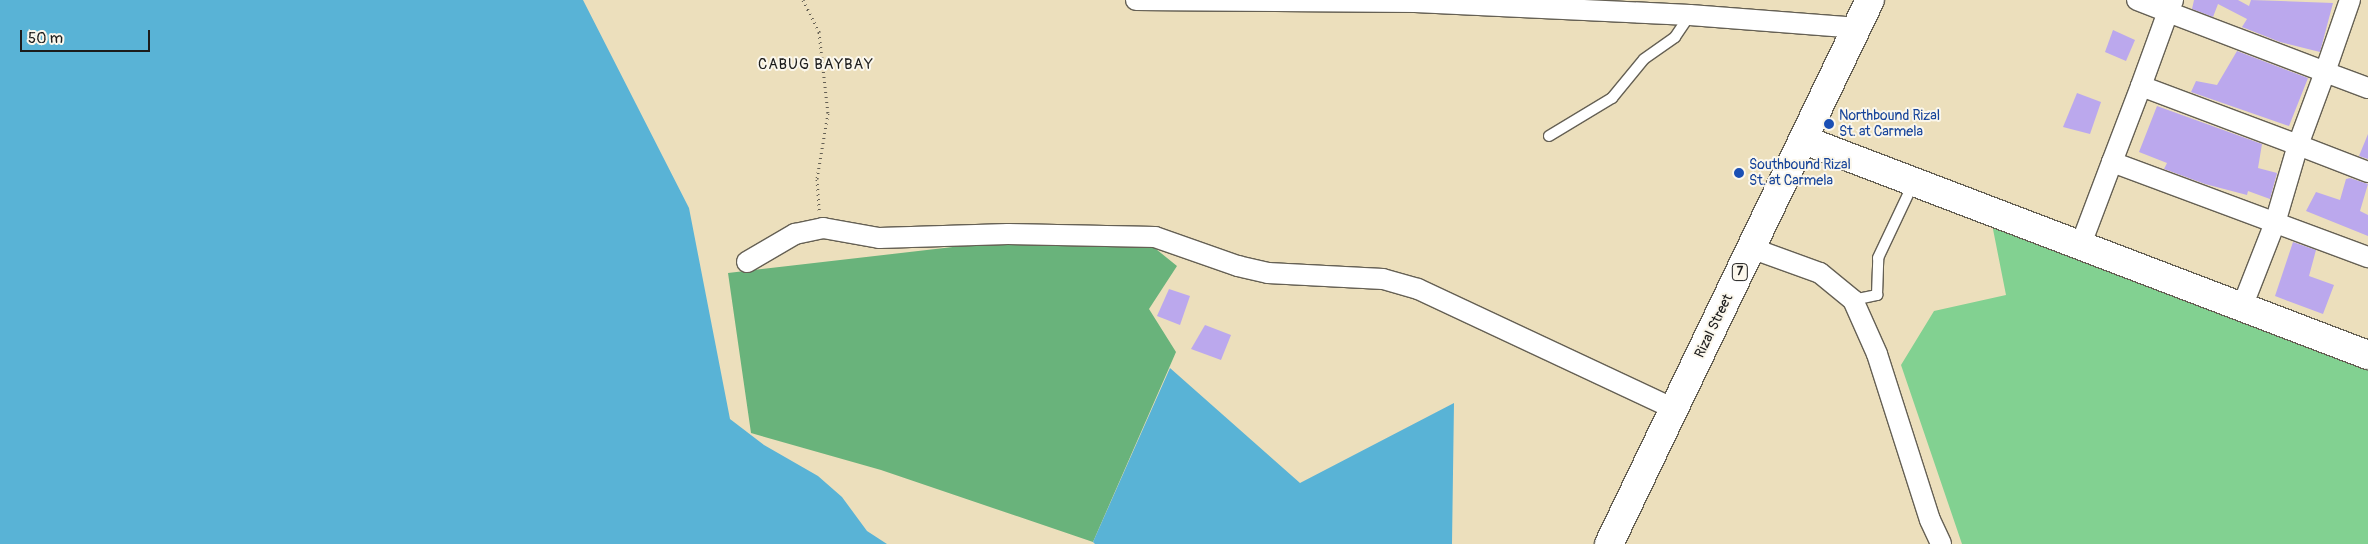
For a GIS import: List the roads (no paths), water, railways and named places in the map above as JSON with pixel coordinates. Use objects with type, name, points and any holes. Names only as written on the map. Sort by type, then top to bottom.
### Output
[{"type":"main road","name":"Rizal Street","points":[[1609,544],[1870,0]]},
{"type":"main road","points":[[1804,140],[2368,355]]},
{"type":"street","points":[[1127,0],[1415,2],[1690,8],[1858,28]]},
{"type":"street","points":[[2137,0],[2170,6],[2325,72],[2368,88]]},
{"type":"street","points":[[2242,307],[2275,223],[2298,145],[2350,0]]},
{"type":"street","points":[[2081,244],[2170,6]]},
{"type":"street","points":[[2141,86],[2368,172]]},
{"type":"street","points":[[2112,162],[2368,256]]},
{"type":"street","points":[[747,262],[795,234],[823,228],[879,238],[1008,234],[1155,237],[1238,266],[1268,273],[1383,279],[1439,296],[1674,409]]},
{"type":"street","points":[[1751,248],[1820,273],[1853,300],[1877,354],[1930,520],[1941,544]]},
{"type":"lane","points":[[1549,136],[1612,98],[1644,59],[1675,37],[1690,8]]},
{"type":"lane","points":[[1853,300],[1877,295],[1878,258],[1914,181]]},
{"type":"water","points":[[0,0],[583,0],[689,208],[730,419],[764,445],[818,476],[842,497],[867,531],[887,544],[0,544]]},
{"type":"water","points":[[1170,368],[1300,483],[1454,403],[1452,544],[1095,544],[1093,542]]},
{"type":"place","name":"Northbound Rizal St. at Carmela","points":[[1829,124]]},
{"type":"place","name":"Southbound Rizal St. at Carmela","points":[[1739,173]]},
{"type":"district","name":"CABUG BAYBAY","points":[[816,65]]}]
